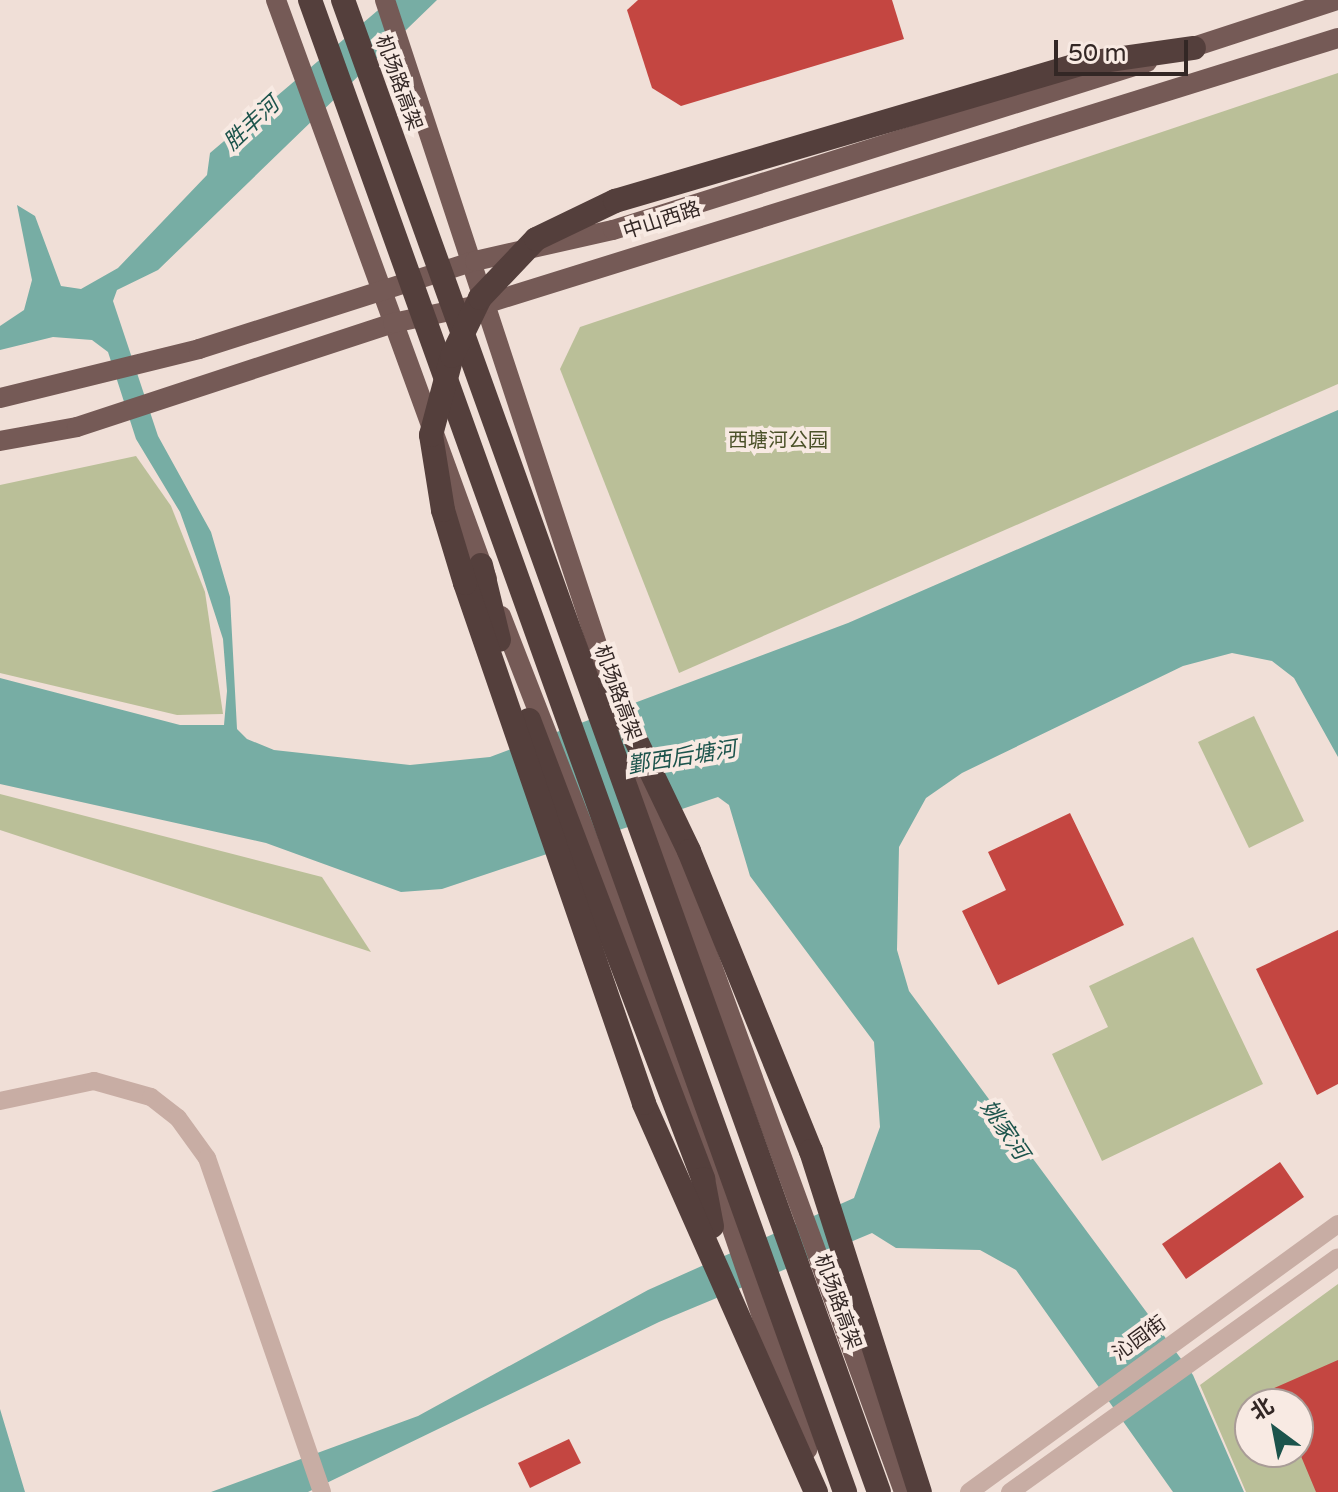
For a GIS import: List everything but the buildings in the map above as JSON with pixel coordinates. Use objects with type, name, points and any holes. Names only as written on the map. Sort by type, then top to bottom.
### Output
[{"type":"highway","points":[[310,0],[845,1492]]},
{"type":"highway","name":"机场路高架","points":[[343,0],[879,1492]]},
{"type":"highway","points":[[819,1492],[639,1088],[465,583],[443,510],[431,435],[452,356],[480,298],[536,239],[615,201],[852,134],[1081,64],[1194,48]]},
{"type":"highway","points":[[481,565],[501,646],[703,1179],[722,1270]]},
{"type":"highway","points":[[608,682],[689,851],[811,1151],[920,1492]]},
{"type":"main road","points":[[276,0],[481,565],[734,1221],[819,1492]]},
{"type":"main road","points":[[385,0],[412,70],[475,261],[608,682],[904,1492]]},
{"type":"main road","name":"中山西路","points":[[0,398],[199,349],[381,288],[475,261],[613,230],[1194,48],[1325,1]]},
{"type":"main road","name":"中山西路","points":[[0,441],[77,427],[393,323],[488,303],[1338,38]]},
{"type":"street","points":[[0,1101],[94,1081],[151,1097],[178,1118],[207,1158],[322,1492]]},
{"type":"street","name":"沁园街","points":[[969,1492],[1338,1224]]},
{"type":"street","points":[[1010,1492],[1338,1257]]},
{"type":"green space","name":"西塘河公园","points":[[1338,73],[1338,384],[679,673],[560,369],[580,327]]},
{"type":"green space","points":[[136,456],[171,506],[205,592],[223,714],[177,715],[0,673],[0,485]]},
{"type":"green space","points":[[1254,716],[1304,821],[1249,848],[1198,742]]},
{"type":"green space","points":[[0,794],[322,877],[371,952],[0,830]]},
{"type":"green space","points":[[1193,937],[1263,1084],[1102,1161],[1052,1054],[1108,1027],[1089,986]]},
{"type":"green space","points":[[1338,1284],[1338,1492],[1246,1492],[1236,1468],[1314,1468],[1314,1388],[1234,1388],[1234,1464],[1200,1385]]},
{"type":"water","points":[[390,0],[437,0],[158,270],[117,290],[113,301],[158,436],[211,532],[230,597],[237,729],[247,739],[274,750],[410,765],[490,757],[848,623],[1338,410],[1338,757],[1294,678],[1272,661],[1232,653],[1183,666],[962,773],[926,798],[899,847],[897,950],[909,991],[1193,1375],[1244,1492],[1173,1492],[1016,1270],[980,1250],[896,1248],[872,1233],[659,1322],[308,1492],[211,1492],[418,1416],[648,1290],[854,1198],[880,1127],[874,1042],[750,876],[729,805],[718,797],[442,889],[401,892],[266,843],[0,784],[0,678],[180,725],[224,725],[227,691],[223,639],[201,571],[180,512],[136,439],[108,352],[92,340],[53,337],[0,350],[0,326],[24,310],[32,280],[17,205],[35,216],[61,286],[81,289],[118,268],[207,175],[210,153]]},
{"type":"water","points":[[0,1409],[25,1492],[0,1492]]},
{"type":"water label","name":"胜丰河","points":[[252,124]]},
{"type":"water label","name":"鄞西后塘河","points":[[682,758]]},
{"type":"water label","name":"姚家河","points":[[1004,1130]]}]
